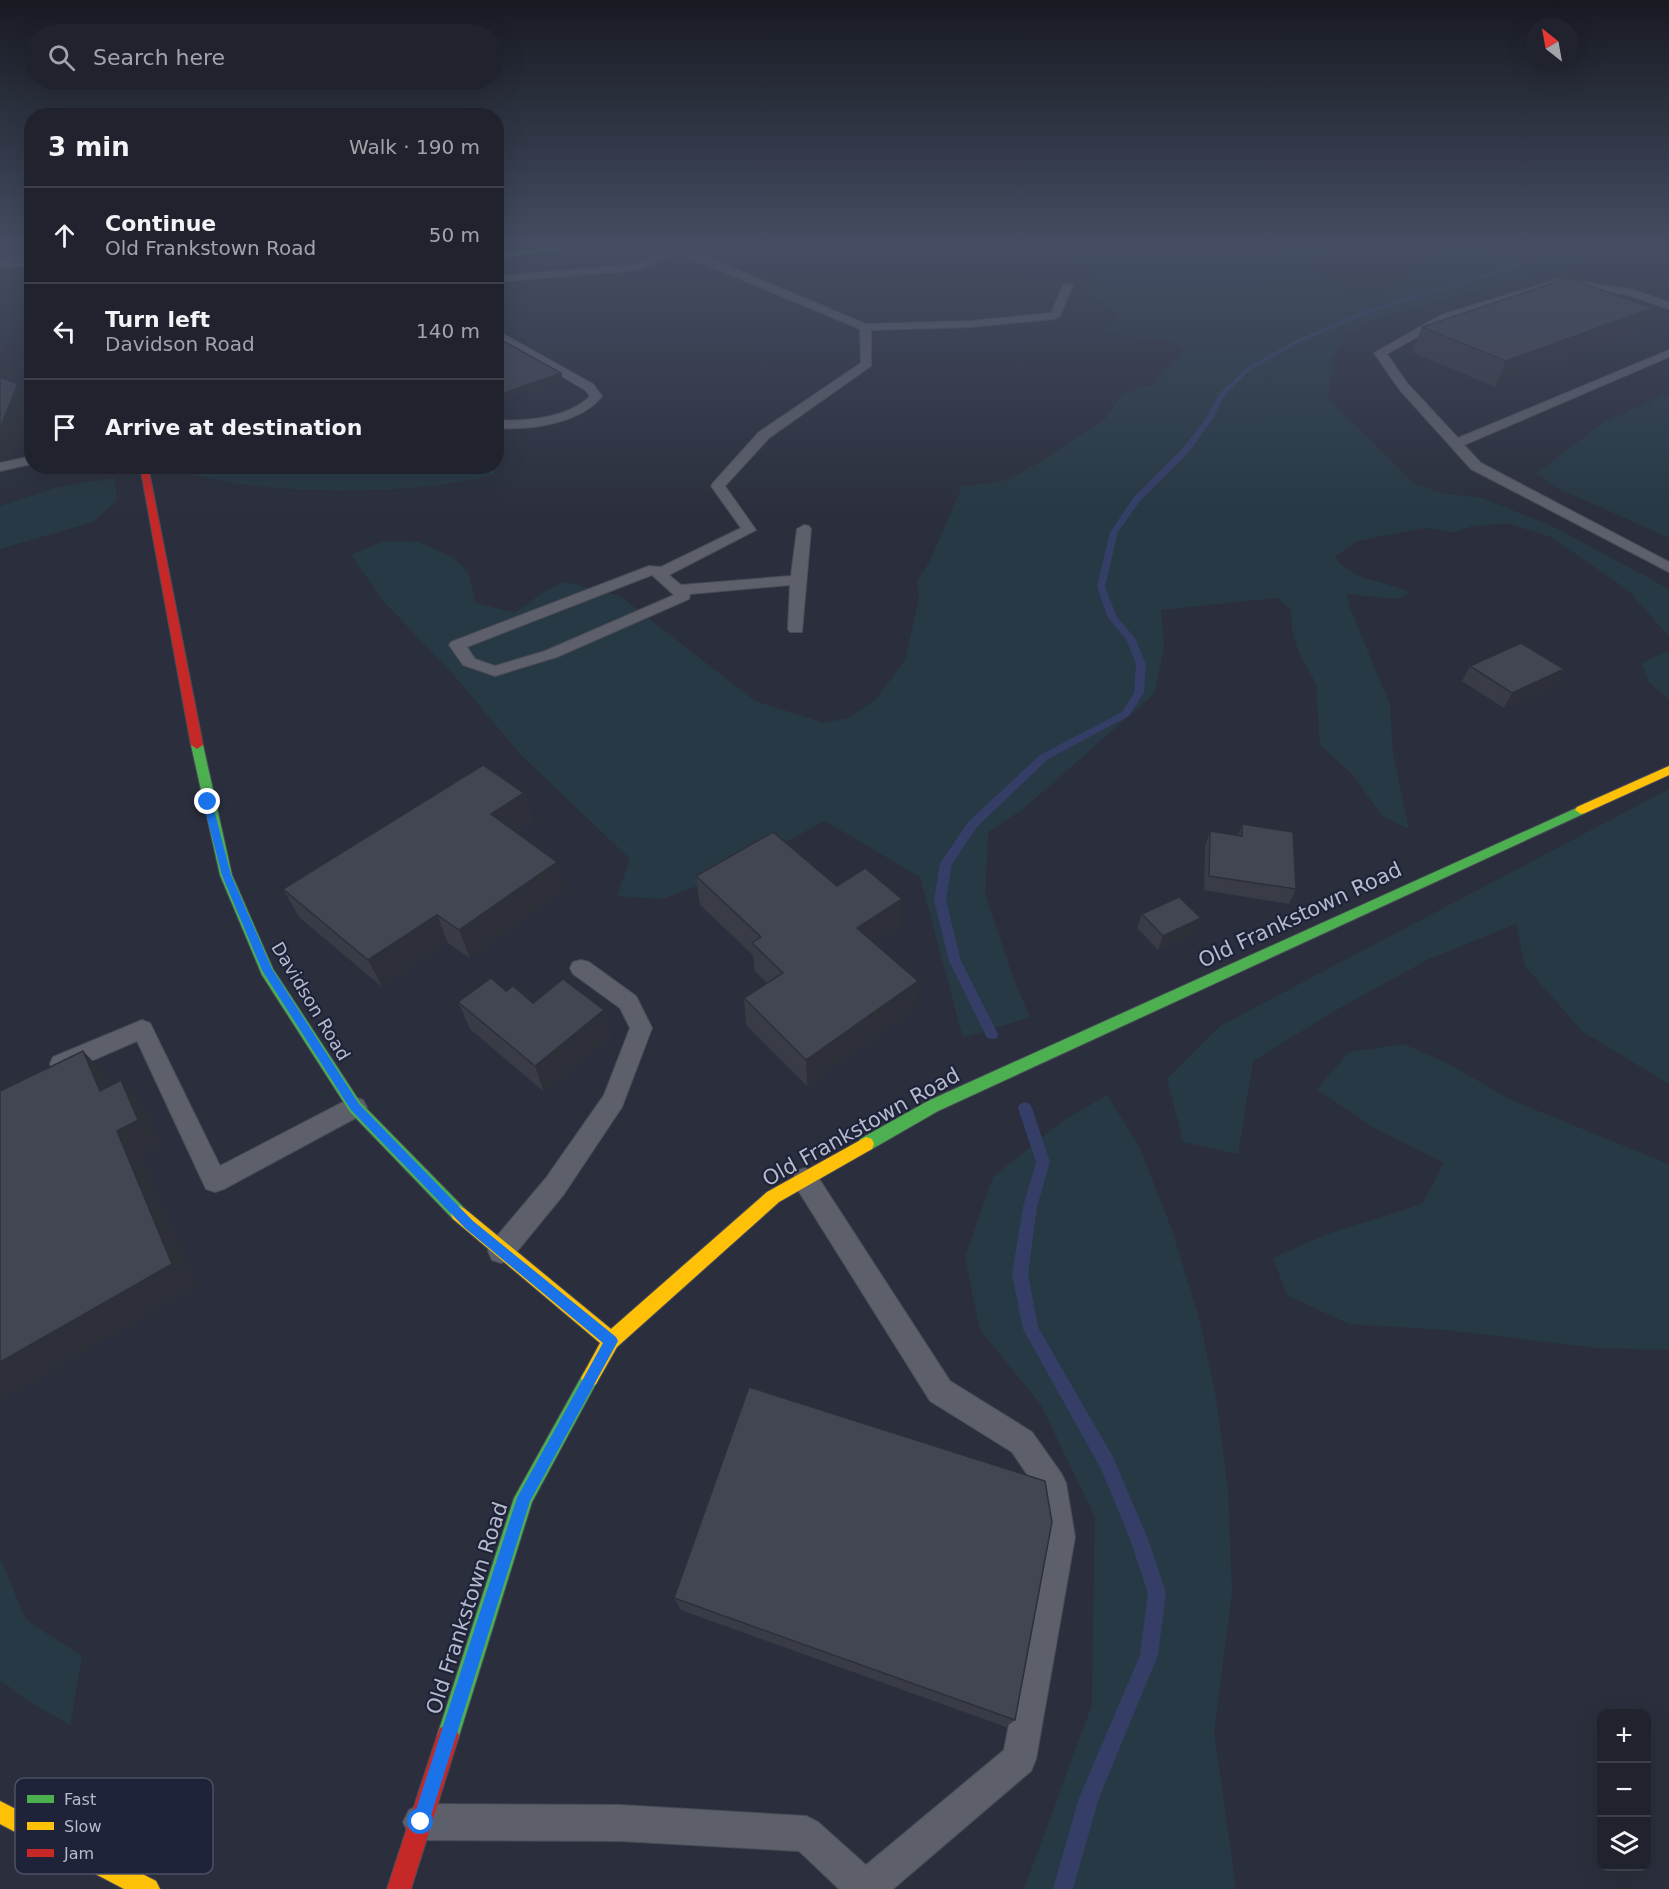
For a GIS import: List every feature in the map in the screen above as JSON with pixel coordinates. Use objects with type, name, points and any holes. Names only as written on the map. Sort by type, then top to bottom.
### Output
[{"type":"street","name":"Davidson Road","points":[[146,474],[208,802],[226,875],[267,970],[355,1107],[469,1225],[611,1341]]},
{"type":"street","name":"Old Frankstown Road","points":[[399,1889],[524,1498],[611,1341],[773,1197],[933,1106],[1669,770]]},
{"type":"street","points":[[0,1812],[15,1820]]},
{"type":"street","points":[[119,1874],[148,1889]]},
{"type":"lane","points":[[659,574],[749,530],[718,486],[764,435],[867,364],[865,335]]},
{"type":"lane","points":[[1411,335],[1380,352],[1403,386],[1476,466],[1669,568]]},
{"type":"lane","points":[[504,338],[589,387],[596,396],[593,402],[583,408],[518,425],[504,424]]},
{"type":"lane","points":[[1456,444],[1669,352]]},
{"type":"lane","points":[[0,467],[24,462]]},
{"type":"lane","points":[[796,629],[798,580],[804,529]]},
{"type":"lane","points":[[654,569],[678,590],[684,596],[551,654],[495,671],[469,662],[457,645],[654,569]]},
{"type":"lane","points":[[678,590],[798,580]]},
{"type":"lane","points":[[501,1251],[555,1186],[614,1100],[642,1028],[628,1002],[581,968]]},
{"type":"lane","points":[[44,1072],[142,1029],[215,1181],[355,1107]]},
{"type":"lane","points":[[421,1822],[620,1823],[806,1834],[866,1888],[1019,1759],[1060,1538],[1050,1483],[1022,1442],[940,1391],[805,1179]]},
{"type":"shaded area","points":[[1120,335],[1347,335],[1333,358],[1328,399],[1416,485],[1446,494],[1482,498],[1554,527],[1669,589],[1669,637],[1629,591],[1551,537],[1507,523],[1473,526],[1454,532],[1424,528],[1357,541],[1335,557],[1351,572],[1411,593],[1397,599],[1347,594],[1350,608],[1390,705],[1393,754],[1409,829],[1382,816],[1353,775],[1320,745],[1316,684],[1298,651],[1292,628],[1291,610],[1278,598],[1161,610],[1164,648],[1154,694],[1022,810],[988,832],[985,894],[1015,983],[1030,1017],[963,1038],[920,877],[825,821],[716,879],[662,899],[617,896],[630,859],[520,754],[452,673],[384,602],[351,555],[384,541],[419,542],[452,557],[468,572],[476,603],[515,613],[542,593],[564,582],[620,596],[755,701],[824,723],[849,718],[876,699],[905,660],[919,599],[917,581],[929,563],[962,487],[1007,480],[1037,464],[1105,419],[1122,394],[1154,384],[1184,350],[1166,341]]},
{"type":"shaded area","points":[[1669,393],[1669,538],[1553,486],[1537,473],[1604,422]]},
{"type":"shaded area","points":[[195,474],[495,474],[426,487],[381,490],[286,489]]},
{"type":"shaded area","points":[[115,478],[117,500],[93,522],[0,549],[0,506],[61,486]]},
{"type":"shaded area","points":[[1669,650],[1669,699],[1649,683],[1642,663]]},
{"type":"shaded area","points":[[1669,789],[1669,1084],[1583,1032],[1525,966],[1516,924],[1429,959],[1338,1009],[1253,1061],[1238,1154],[1183,1142],[1167,1079],[1220,1026]]},
{"type":"shaded area","points":[[1404,1044],[1451,1065],[1511,1100],[1669,1164],[1669,1350],[1598,1348],[1446,1330],[1349,1324],[1287,1295],[1273,1258],[1325,1235],[1422,1204],[1444,1163],[1372,1127],[1317,1089],[1349,1052]]},
{"type":"shaded area","points":[[1107,1095],[1140,1148],[1172,1230],[1200,1322],[1216,1398],[1228,1492],[1232,1593],[1214,1732],[1236,1889],[1024,1889],[1092,1705],[1095,1517],[1041,1405],[980,1330],[965,1257],[993,1177],[1064,1120]]},
{"type":"shaded area","points":[[0,1558],[26,1620],[82,1656],[70,1725],[30,1702],[0,1680]]},
{"type":"building","points":[[1442,335],[1577,335],[1506,361]]},
{"type":"building","points":[[504,341],[561,373],[504,393]]},
{"type":"building","points":[[0,377],[18,384],[0,428]]},
{"type":"building","points":[[1521,643],[1564,669],[1512,693],[1470,666]]},
{"type":"building","points":[[483,765],[524,793],[491,814],[557,862],[459,930],[437,915],[368,960],[283,889]]},
{"type":"building","points":[[1242,824],[1293,832],[1296,889],[1209,876],[1210,831],[1242,836]]},
{"type":"building","points":[[773,832],[837,886],[865,868],[902,899],[857,928],[918,981],[806,1060],[744,998],[783,973],[752,943],[761,937],[696,876]]},
{"type":"building","points":[[1179,897],[1201,918],[1163,936],[1142,914]]},
{"type":"building","points":[[491,978],[506,991],[513,986],[533,1003],[563,979],[604,1010],[535,1066],[458,1002]]},
{"type":"building","points":[[83,1051],[100,1091],[121,1080],[138,1120],[117,1131],[172,1264],[0,1362],[0,1091]]},
{"type":"building","points":[[749,1387],[1045,1481],[1052,1522],[1015,1720],[674,1598]]},
{"type":"waterway","points":[[992,1034],[955,961],[940,900],[946,863],[973,824],[1044,757],[1126,714],[1139,693],[1141,664],[1130,638],[1113,618],[1101,587],[1114,532],[1137,499],[1186,450],[1210,417],[1221,395],[1247,370],[1312,335]]},
{"type":"waterway","points":[[1025,1108],[1043,1162],[1030,1207],[1020,1274],[1031,1329],[1107,1463],[1139,1539],[1157,1593],[1149,1655],[1089,1798],[1063,1889]]},
{"type":"traffic: fast","points":[[197,745],[226,875],[267,971],[355,1107],[459,1214]]},
{"type":"traffic: fast","points":[[866,1144],[933,1106],[1581,810]]},
{"type":"traffic: fast","points":[[448,1736],[524,1498],[590,1378]]},
{"type":"traffic: slow","points":[[1581,810],[1669,770]]},
{"type":"traffic: slow","points":[[590,1378],[611,1341],[773,1197],[866,1144]]},
{"type":"traffic: slow","points":[[459,1214],[611,1341]]},
{"type":"traffic: slow","points":[[0,1812],[15,1820]]},
{"type":"traffic: slow","points":[[119,1874],[148,1889]]},
{"type":"traffic: jam","points":[[146,474],[197,745]]},
{"type":"traffic: jam","points":[[399,1889],[448,1736]]},
{"type":"route","points":[[208,802],[226,875],[267,970],[355,1107],[469,1225],[611,1341],[524,1498],[421,1822]]}]
